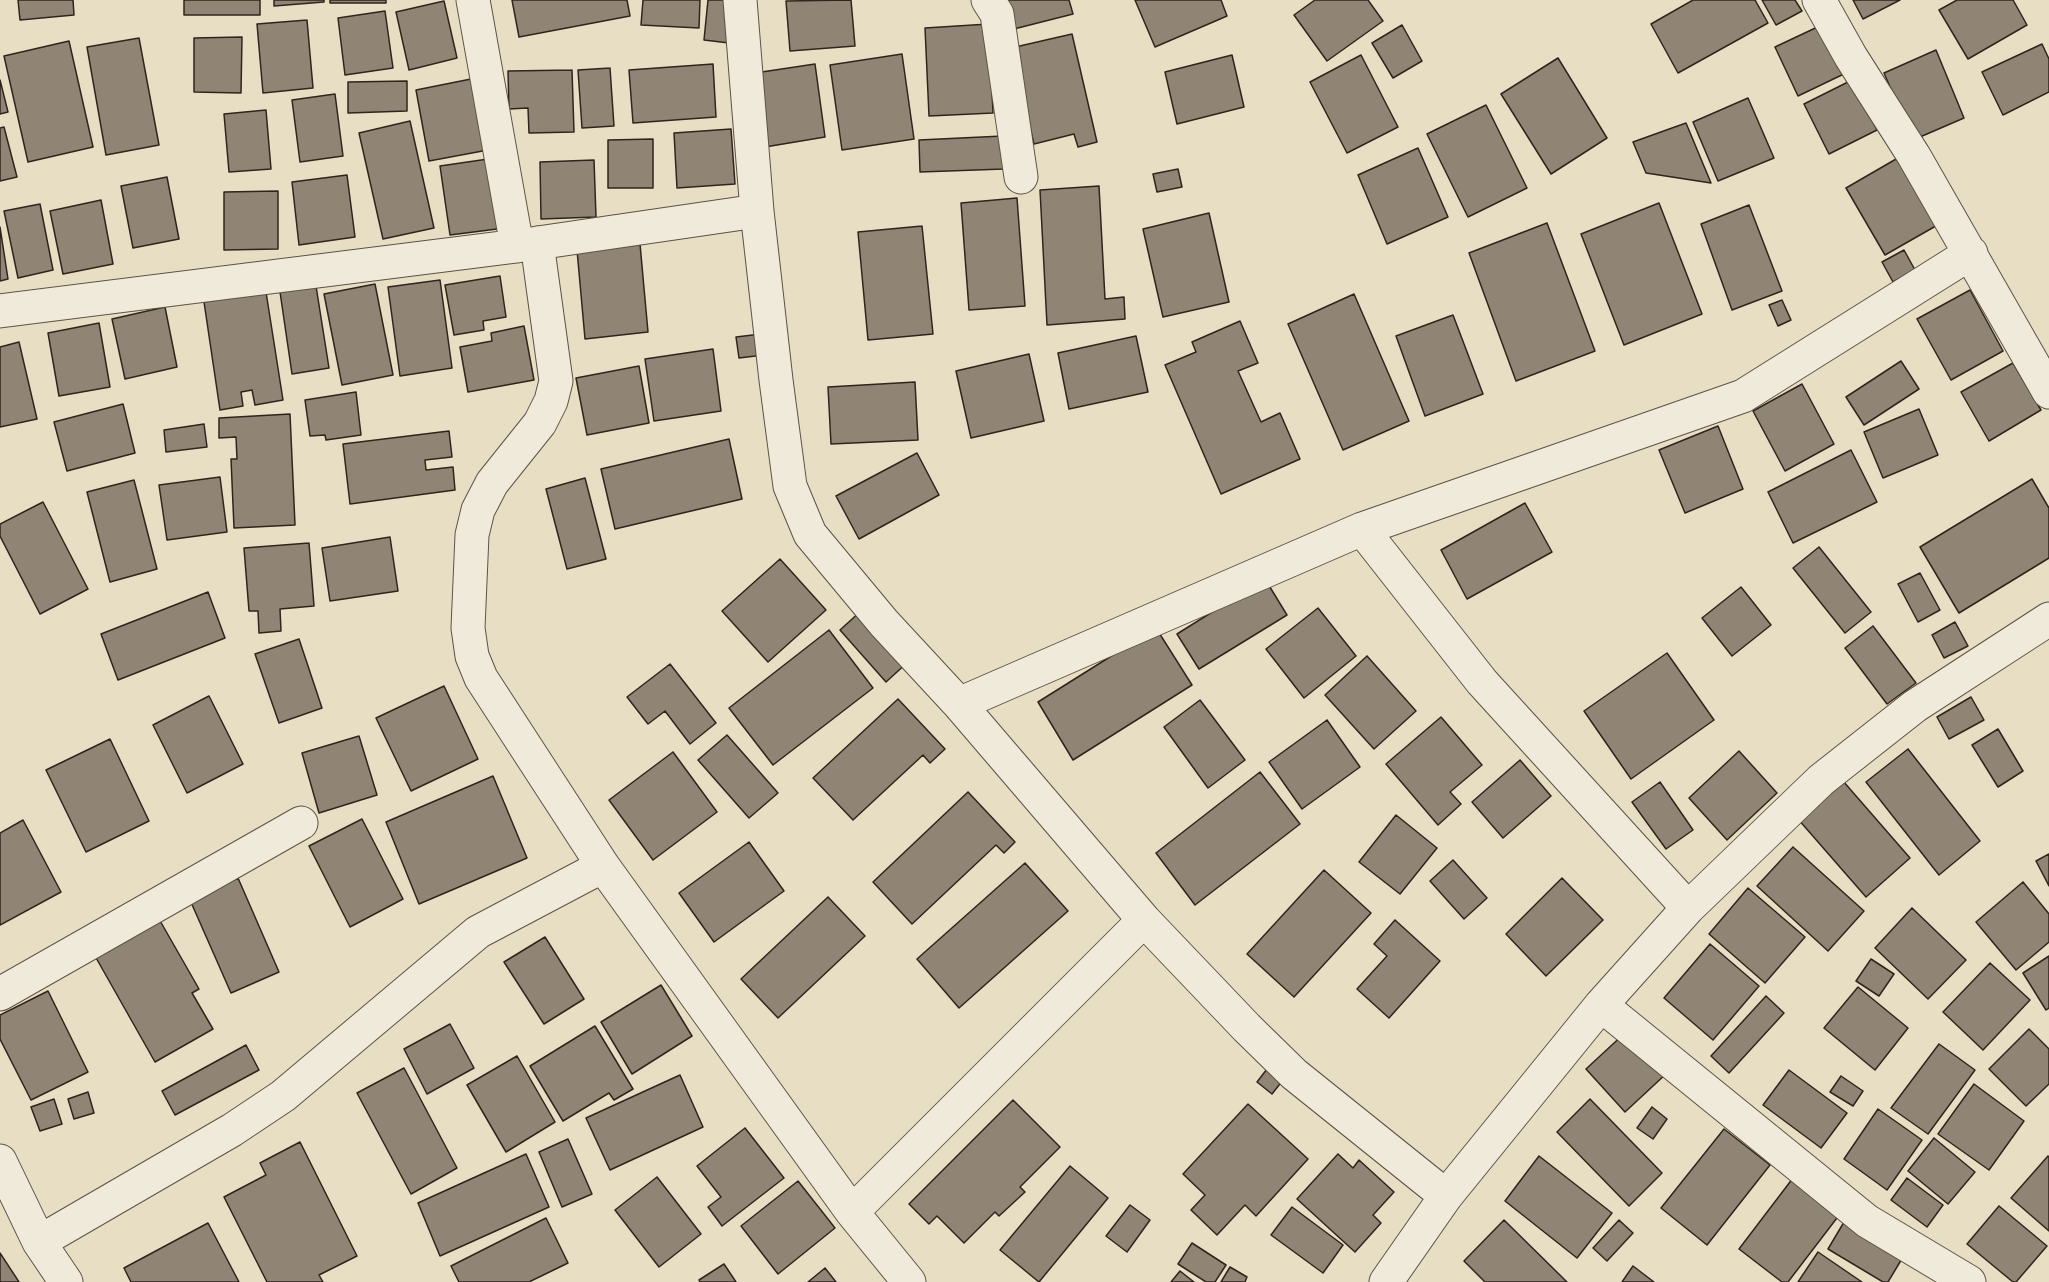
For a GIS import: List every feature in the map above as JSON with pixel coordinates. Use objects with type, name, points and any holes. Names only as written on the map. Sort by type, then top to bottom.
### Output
[{"type":"street","points":[[473,0],[556,381],[551,401],[540,423],[492,483],[478,510],[472,536],[468,627],[472,656],[481,678],[603,866],[852,1212],[909,1282]]},
{"type":"street","points":[[740,0],[757,211],[790,486],[810,534],[884,623],[959,704],[1144,920],[1294,1074],[1446,1196]]},
{"type":"street","points":[[988,0],[997,14],[1021,177]]},
{"type":"street","points":[[1818,0],[1971,253],[2049,392]]},
{"type":"street","points":[[0,311],[527,244],[757,211]]},
{"type":"street","points":[[959,704],[1362,529],[1743,396],[1971,253]]},
{"type":"street","points":[[1362,529],[1482,682],[1688,908]]},
{"type":"street","points":[[1386,1282],[1446,1196],[1601,1005],[1688,908],[1821,780],[1915,706],[2049,619]]},
{"type":"street","points":[[0,994],[301,823]]},
{"type":"street","points":[[39,1242],[232,1130],[283,1095],[478,932],[603,866]]},
{"type":"street","points":[[852,1212],[1144,920]]},
{"type":"street","points":[[1601,1005],[1868,1221],[1969,1282]]},
{"type":"street","points":[[0,1161],[39,1242],[66,1282]]},
{"type":"building","points":[[18,0],[73,0],[74,15],[20,20]]},
{"type":"building","points":[[184,0],[260,0],[260,15],[184,15]]},
{"type":"building","points":[[274,0],[324,0],[324,2],[274,6]]},
{"type":"building","points":[[330,0],[386,0],[386,3],[330,3]]},
{"type":"building","points":[[512,0],[627,0],[630,16],[519,37]]},
{"type":"building","points":[[643,0],[700,0],[699,28],[641,25]]},
{"type":"building","points":[[708,0],[734,0],[729,43],[704,40]]},
{"type":"building","points":[[851,0],[855,46],[790,51],[786,1]]},
{"type":"building","points":[[1002,0],[1069,0],[1073,14],[1010,30]]},
{"type":"building","points":[[1135,0],[1221,0],[1227,16],[1155,47]]},
{"type":"building","points":[[1315,0],[1368,0],[1383,21],[1327,61],[1294,15]]},
{"type":"building","points":[[1693,0],[1755,0],[1768,23],[1678,73],[1651,24]]},
{"type":"building","points":[[1762,0],[1795,0],[1802,11],[1776,25]]},
{"type":"building","points":[[1853,0],[1900,0],[1863,19]]},
{"type":"building","points":[[1957,0],[2013,0],[2027,25],[1968,59],[1939,10]]},
{"type":"building","points":[[444,1],[457,58],[409,70],[396,12]]},
{"type":"building","points":[[385,11],[393,68],[345,75],[338,18]]},
{"type":"building","points":[[307,20],[313,88],[263,93],[257,24]]},
{"type":"building","points":[[1826,23],[1848,72],[1798,96],[1775,47]]},
{"type":"building","points":[[989,24],[993,113],[929,116],[925,28]]},
{"type":"building","points":[[1402,25],[1422,61],[1393,78],[1372,43]]},
{"type":"building","points":[[1072,34],[1097,142],[1078,147],[1074,134],[1034,144],[1011,48]]},
{"type":"building","points":[[242,37],[241,93],[194,92],[194,38]]},
{"type":"building","points":[[139,38],[159,145],[106,155],[87,47]]},
{"type":"building","points":[[69,41],[93,147],[28,162],[4,56]]},
{"type":"building","points":[[2042,44],[2049,59],[2049,92],[2003,115],[1982,72]]},
{"type":"building","points":[[1936,50],[1964,118],[1913,140],[1884,73]]},
{"type":"building","points":[[902,54],[914,139],[842,150],[830,65]]},
{"type":"building","points":[[1232,55],[1244,107],[1177,124],[1165,72]]},
{"type":"building","points":[[1361,55],[1398,127],[1347,153],[1310,82]]},
{"type":"building","points":[[1558,58],[1607,138],[1551,174],[1501,94]]},
{"type":"building","points":[[713,64],[716,117],[633,123],[629,70]]},
{"type":"building","points":[[815,64],[825,137],[765,147],[755,73]]},
{"type":"building","points":[[610,68],[614,126],[582,128],[578,70]]},
{"type":"building","points":[[572,70],[574,132],[529,133],[528,108],[509,109],[508,71]]},
{"type":"building","points":[[476,78],[488,150],[429,161],[416,90]]},
{"type":"building","points":[[0,80],[8,112],[0,114]]},
{"type":"building","points":[[1852,80],[1877,130],[1829,154],[1804,104]]},
{"type":"building","points":[[407,81],[407,111],[348,113],[348,82]]},
{"type":"building","points":[[335,94],[343,156],[300,162],[292,100]]},
{"type":"building","points":[[1748,98],[1774,158],[1718,181],[1693,122]]},
{"type":"building","points":[[1486,105],[1527,188],[1468,217],[1427,134]]},
{"type":"building","points":[[266,110],[271,169],[229,172],[224,114]]},
{"type":"building","points":[[410,121],[434,228],[383,239],[359,133]]},
{"type":"building","points":[[1686,123],[1711,183],[1646,173],[1633,142]]},
{"type":"building","points":[[4,127],[17,177],[0,181],[0,128]]},
{"type":"building","points":[[731,129],[735,184],[677,188],[674,133]]},
{"type":"building","points":[[1003,136],[1004,169],[920,172],[919,140]]},
{"type":"building","points":[[653,139],[653,188],[608,188],[608,140]]},
{"type":"building","points":[[1418,148],[1448,217],[1387,244],[1358,175]]},
{"type":"building","points":[[1903,155],[1941,223],[1885,255],[1846,188]]},
{"type":"building","points":[[495,158],[505,228],[450,235],[440,166]]},
{"type":"building","points":[[594,160],[596,217],[541,219],[540,162]]},
{"type":"building","points":[[1178,169],[1182,187],[1157,192],[1153,174]]},
{"type":"building","points":[[347,175],[355,237],[299,245],[292,182]]},
{"type":"building","points":[[167,177],[179,239],[133,248],[121,186]]},
{"type":"building","points":[[1099,186],[1105,299],[1124,297],[1125,319],[1047,325],[1040,190]]},
{"type":"building","points":[[278,191],[278,249],[224,250],[224,192]]},
{"type":"building","points":[[1017,198],[1025,306],[969,310],[961,203]]},
{"type":"building","points":[[101,200],[113,264],[63,274],[50,211]]},
{"type":"building","points":[[1659,203],[1702,314],[1624,345],[1581,234]]},
{"type":"building","points":[[40,204],[53,270],[18,278],[4,211]]},
{"type":"building","points":[[1749,205],[1782,291],[1732,310],[1701,224]]},
{"type":"building","points":[[1209,213],[1229,302],[1163,317],[1143,229]]},
{"type":"building","points":[[1547,223],[1595,351],[1516,381],[1469,253]]},
{"type":"building","points":[[922,226],[933,334],[868,340],[858,232]]},
{"type":"building","points":[[0,227],[8,279],[0,281]]},
{"type":"building","points":[[640,244],[648,332],[585,339],[577,250]]},
{"type":"building","points":[[1904,250],[1915,270],[1893,282],[1882,262]]},
{"type":"building","points":[[500,276],[506,317],[483,321],[484,330],[454,335],[445,285]]},
{"type":"building","points":[[440,280],[452,368],[400,376],[388,287]]},
{"type":"building","points":[[375,284],[393,375],[342,385],[324,294]]},
{"type":"building","points":[[316,286],[329,368],[292,374],[280,292]]},
{"type":"building","points":[[1970,290],[2003,351],[1951,380],[1917,319]]},
{"type":"building","points":[[266,292],[283,400],[255,405],[252,390],[241,392],[243,406],[220,410],[204,302]]},
{"type":"building","points":[[1354,294],[1409,421],[1343,450],[1288,324]]},
{"type":"building","points":[[1782,300],[1791,320],[1778,326],[1769,305]]},
{"type":"building","points":[[165,307],[177,367],[125,379],[112,319]]},
{"type":"building","points":[[1453,315],[1483,394],[1425,416],[1396,336]]},
{"type":"building","points":[[1240,321],[1258,363],[1238,371],[1261,422],[1280,413],[1300,459],[1221,494],[1165,365],[1196,352],[1192,342]]},
{"type":"building","points":[[99,323],[110,387],[59,396],[48,333]]},
{"type":"building","points":[[524,326],[534,380],[468,392],[460,347],[492,341],[491,333]]},
{"type":"building","points":[[761,334],[764,355],[739,358],[736,337]]},
{"type":"building","points":[[1136,336],[1148,392],[1069,409],[1058,353]]},
{"type":"building","points":[[19,342],[37,419],[0,427],[0,347]]},
{"type":"building","points":[[713,349],[721,411],[654,421],[645,359]]},
{"type":"building","points":[[1029,354],[1044,421],[971,438],[956,371]]},
{"type":"building","points":[[1901,361],[1919,389],[1864,425],[1846,397]]},
{"type":"building","points":[[2013,363],[2041,410],[1989,441],[1961,392]]},
{"type":"building","points":[[639,366],[649,423],[587,435],[576,378]]},
{"type":"building","points":[[915,382],[918,440],[831,444],[828,387]]},
{"type":"building","points":[[1802,384],[1834,444],[1785,471],[1753,411]]},
{"type":"building","points":[[356,392],[361,435],[326,440],[325,435],[310,436],[305,400]]},
{"type":"building","points":[[123,404],[135,453],[67,471],[54,422]]},
{"type":"building","points":[[1919,409],[1938,455],[1883,478],[1864,432]]},
{"type":"building","points":[[290,414],[295,525],[234,528],[231,459],[237,459],[236,437],[219,438],[219,418]]},
{"type":"building","points":[[204,424],[207,447],[166,452],[164,430]]},
{"type":"building","points":[[1718,426],[1743,489],[1685,513],[1659,450]]},
{"type":"building","points":[[449,431],[452,457],[425,460],[426,470],[453,467],[455,490],[350,504],[343,444]]},
{"type":"building","points":[[729,439],[742,499],[615,529],[601,469]]},
{"type":"building","points":[[1851,450],[1877,502],[1793,543],[1768,492]]},
{"type":"building","points":[[917,453],[939,495],[859,539],[836,496]]},
{"type":"building","points":[[220,477],[227,532],[167,540],[159,485]]},
{"type":"building","points":[[585,478],[606,559],[567,569],[546,489]]},
{"type":"building","points":[[2032,479],[2049,508],[2049,558],[1959,613],[1920,547]]},
{"type":"building","points":[[134,480],[157,569],[110,582],[87,492]]},
{"type":"building","points":[[43,502],[88,589],[40,614],[0,536],[0,524]]},
{"type":"building","points":[[1525,503],[1552,552],[1467,599],[1441,550]]},
{"type":"building","points":[[390,537],[398,591],[330,601],[322,548]]},
{"type":"building","points":[[309,543],[314,606],[280,609],[281,631],[259,633],[258,611],[249,611],[244,548]]},
{"type":"building","points":[[1819,547],[1871,612],[1845,633],[1793,568]]},
{"type":"building","points":[[780,559],[826,610],[768,662],[722,611]]},
{"type":"building","points":[[1920,573],[1940,610],[1918,622],[1898,584]]},
{"type":"building","points":[[1265,579],[1287,615],[1199,669],[1177,634]]},
{"type":"building","points":[[1741,587],[1771,625],[1732,656],[1702,618]]},
{"type":"building","points":[[208,592],[225,638],[118,680],[101,634]]},
{"type":"building","points":[[1318,608],[1356,656],[1304,698],[1266,649]]},
{"type":"building","points":[[862,610],[909,661],[886,682],[840,630]]},
{"type":"building","points":[[1955,622],[1968,646],[1944,658],[1932,635]]},
{"type":"building","points":[[1873,626],[1916,683],[1887,704],[1845,648]]},
{"type":"building","points":[[1156,628],[1192,685],[1073,760],[1038,702]]},
{"type":"building","points":[[829,630],[873,688],[773,765],[729,708]]},
{"type":"building","points":[[299,639],[322,708],[279,723],[255,654]]},
{"type":"building","points":[[1667,653],[1714,720],[1631,779],[1584,711]]},
{"type":"building","points":[[1367,656],[1416,711],[1374,749],[1325,695]]},
{"type":"building","points":[[670,664],[716,723],[690,744],[665,711],[648,724],[627,697]]},
{"type":"building","points":[[444,686],[478,759],[411,791],[376,718]]},
{"type":"building","points":[[209,696],[243,764],[187,793],[153,725]]},
{"type":"building","points":[[1971,697],[1984,720],[1949,739],[1937,717]]},
{"type":"building","points":[[898,699],[945,749],[930,763],[923,755],[853,820],[813,778]]},
{"type":"building","points":[[1200,700],[1245,760],[1208,788],[1164,727]]},
{"type":"building","points":[[1441,717],[1482,765],[1450,792],[1461,804],[1438,825],[1386,764]]},
{"type":"building","points":[[1327,720],[1360,767],[1302,809],[1269,762]]},
{"type":"building","points":[[1998,729],[2023,771],[1998,787],[1972,745]]},
{"type":"building","points":[[727,735],[778,793],[749,818],[698,760]]},
{"type":"building","points":[[359,736],[377,795],[319,813],[302,753]]},
{"type":"building","points":[[110,739],[149,821],[86,852],[46,770]]},
{"type":"building","points":[[1908,749],[1980,841],[1939,875],[1866,782]]},
{"type":"building","points":[[1739,751],[1777,793],[1727,840],[1689,798]]},
{"type":"building","points":[[673,752],[717,812],[653,860],[609,800]]},
{"type":"building","points":[[1520,760],[1551,796],[1503,838],[1472,802]]},
{"type":"building","points":[[1260,772],[1300,824],[1195,905],[1156,853]]},
{"type":"building","points":[[493,776],[527,858],[419,904],[386,822]]},
{"type":"building","points":[[1843,781],[1910,858],[1866,897],[1798,819]]},
{"type":"building","points":[[1660,782],[1693,830],[1666,849],[1632,802]]},
{"type":"building","points":[[968,792],[1015,842],[1004,853],[996,845],[912,924],[873,882]]},
{"type":"building","points":[[1396,815],[1437,848],[1400,894],[1359,862]]},
{"type":"building","points":[[362,819],[403,899],[350,927],[309,846]]},
{"type":"building","points":[[23,820],[61,892],[0,925],[0,833]]},
{"type":"building","points":[[749,842],[784,891],[714,942],[679,893]]},
{"type":"building","points":[[1793,847],[1864,911],[1828,951],[1757,886]]},
{"type":"building","points":[[2049,854],[2049,886],[2036,861]]},
{"type":"building","points":[[1453,860],[1487,898],[1464,919],[1430,881]]},
{"type":"building","points":[[1025,863],[1068,911],[959,1008],[917,959]]},
{"type":"building","points":[[1324,870],[1371,913],[1294,997],[1247,954]]},
{"type":"building","points":[[238,878],[279,972],[231,993],[190,900]]},
{"type":"building","points":[[1562,878],[1603,920],[1546,976],[1506,934]]},
{"type":"building","points":[[2023,882],[2049,914],[2049,942],[2016,970],[1976,922]]},
{"type":"building","points":[[1748,888],[1805,937],[1765,983],[1709,934]]},
{"type":"building","points":[[828,897],[865,936],[778,1018],[741,979]]},
{"type":"building","points":[[1912,908],[1966,960],[1928,999],[1875,948]]},
{"type":"building","points":[[159,919],[199,989],[192,993],[213,1029],[155,1062],[95,956]]},
{"type":"building","points":[[1395,920],[1440,961],[1389,1018],[1357,989],[1387,956],[1374,944]]},
{"type":"building","points":[[545,937],[584,999],[544,1024],[504,962]]},
{"type":"building","points":[[1710,944],[1759,986],[1713,1040],[1664,998]]},
{"type":"building","points":[[2049,956],[2049,1008],[2046,1010],[2023,973]]},
{"type":"building","points":[[1871,959],[1894,974],[1879,996],[1856,981]]},
{"type":"building","points":[[1990,963],[2030,1000],[1983,1050],[1943,1012]]},
{"type":"building","points":[[661,985],[692,1036],[632,1074],[601,1022]]},
{"type":"building","points":[[1858,987],[1908,1028],[1875,1070],[1824,1028]]},
{"type":"building","points":[[48,991],[88,1072],[31,1100],[0,1039],[0,1015]]},
{"type":"building","points":[[1766,996],[1784,1013],[1729,1073],[1711,1056]]},
{"type":"building","points":[[450,1024],[474,1068],[427,1094],[404,1049]]},
{"type":"building","points":[[595,1026],[633,1089],[614,1100],[609,1093],[563,1121],[530,1066]]},
{"type":"building","points":[[2029,1029],[2049,1049],[2049,1084],[2026,1106],[1989,1069]]},
{"type":"building","points":[[1627,1031],[1667,1073],[1625,1112],[1586,1069]]},
{"type":"building","points":[[1939,1044],[1975,1070],[1928,1134],[1891,1108]]},
{"type":"building","points":[[246,1045],[259,1070],[175,1115],[162,1091]]},
{"type":"building","points":[[517,1056],[555,1122],[506,1152],[467,1085]]},
{"type":"building","points":[[404,1068],[457,1168],[411,1194],[357,1093]]},
{"type":"building","points":[[1267,1069],[1283,1080],[1272,1094],[1257,1082]]},
{"type":"building","points":[[1789,1070],[1847,1113],[1821,1148],[1763,1105]]},
{"type":"building","points":[[680,1075],[703,1127],[610,1170],[586,1118]]},
{"type":"building","points":[[1841,1076],[1863,1091],[1853,1106],[1830,1092]]},
{"type":"building","points":[[1974,1084],[2024,1121],[1989,1170],[1938,1134]]},
{"type":"building","points":[[88,1092],[94,1113],[74,1119],[68,1099]]},
{"type":"building","points":[[54,1099],[62,1124],[40,1131],[31,1107]]},
{"type":"building","points":[[1590,1099],[1662,1173],[1629,1206],[1557,1132]]},
{"type":"building","points":[[1013,1100],[1060,1147],[1020,1187],[1025,1192],[999,1216],[995,1212],[964,1243],[937,1216],[929,1224],[909,1204]]},
{"type":"building","points":[[1248,1104],[1308,1159],[1256,1216],[1245,1205],[1217,1235],[1191,1210],[1205,1195],[1183,1174]]},
{"type":"building","points":[[1652,1107],[1667,1119],[1653,1139],[1637,1128]]},
{"type":"building","points":[[1878,1109],[1922,1140],[1887,1190],[1844,1159]]},
{"type":"building","points":[[745,1128],[784,1178],[722,1226],[708,1207],[721,1197],[697,1166]]},
{"type":"building","points":[[1724,1129],[1770,1165],[1707,1245],[1661,1208]]},
{"type":"building","points":[[1934,1138],[1975,1172],[1948,1204],[1908,1171]]},
{"type":"building","points":[[568,1139],[592,1194],[562,1207],[539,1152]]},
{"type":"building","points":[[300,1142],[357,1256],[319,1275],[323,1282],[267,1282],[224,1197],[266,1175],[260,1163]]},
{"type":"building","points":[[526,1154],[549,1207],[440,1256],[418,1203]]},
{"type":"building","points":[[1338,1154],[1353,1168],[1359,1160],[1394,1192],[1373,1215],[1381,1223],[1355,1252],[1297,1199]]},
{"type":"building","points":[[1539,1156],[1612,1213],[1577,1258],[1505,1201]]},
{"type":"building","points":[[2049,1157],[2049,1231],[2011,1198]]},
{"type":"building","points":[[1070,1166],[1108,1198],[1039,1282],[1000,1250]]},
{"type":"building","points":[[657,1177],[701,1234],[659,1267],[615,1210]]},
{"type":"building","points":[[1793,1178],[1840,1214],[1788,1282],[1782,1282],[1739,1249]]},
{"type":"building","points":[[1907,1178],[1943,1205],[1927,1227],[1891,1200]]},
{"type":"building","points":[[798,1181],[835,1228],[778,1274],[741,1226]]},
{"type":"building","points":[[1130,1205],[1150,1220],[1127,1252],[1106,1236]]},
{"type":"building","points":[[1999,1206],[2047,1246],[2016,1282],[2013,1282],[1967,1244]]},
{"type":"building","points":[[1292,1207],[1343,1245],[1323,1273],[1271,1235]]},
{"type":"building","points":[[1847,1217],[1906,1252],[1888,1282],[1883,1282],[1828,1249]]},
{"type":"building","points":[[546,1218],[568,1263],[529,1282],[459,1282],[451,1266]]},
{"type":"building","points":[[1504,1220],[1567,1282],[1485,1282],[1464,1261]]},
{"type":"building","points":[[1619,1220],[1633,1233],[1607,1261],[1593,1248]]},
{"type":"building","points":[[208,1223],[239,1282],[131,1282],[124,1268]]},
{"type":"building","points":[[1192,1243],[1226,1265],[1215,1282],[1206,1282],[1178,1264]]},
{"type":"building","points":[[1818,1252],[1862,1282],[1798,1282]]},
{"type":"building","points":[[0,1253],[19,1282],[0,1282]]},
{"type":"building","points":[[724,1264],[736,1282],[700,1282],[699,1280]]},
{"type":"building","points":[[1633,1266],[1654,1282],[1622,1282]]},
{"type":"building","points":[[1230,1267],[1247,1277],[1245,1282],[1221,1282]]},
{"type":"building","points":[[825,1268],[836,1282],[808,1282]]},
{"type":"building","points":[[1180,1271],[1194,1282],[1171,1282]]}]
